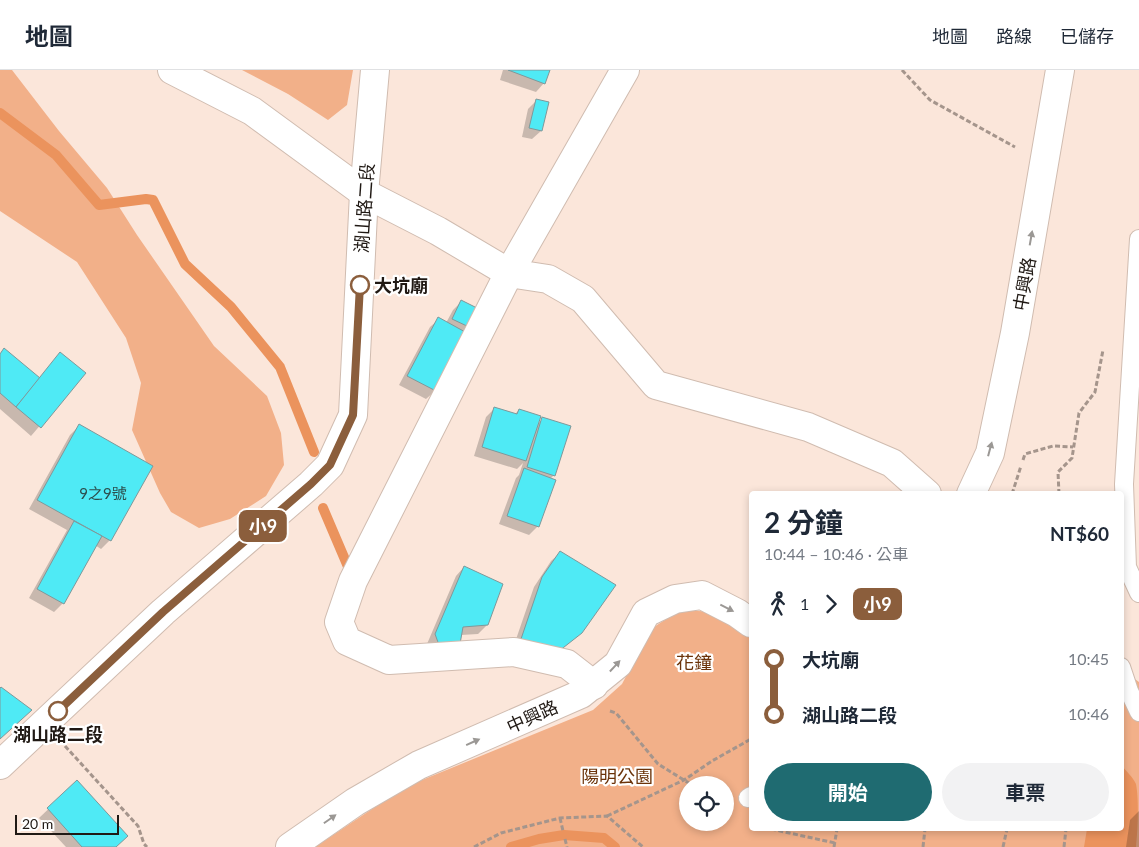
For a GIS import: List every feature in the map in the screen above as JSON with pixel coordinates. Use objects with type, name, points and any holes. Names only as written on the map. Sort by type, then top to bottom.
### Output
[{"type":"street","points":[[172,70],[252,111],[364,194],[438,231],[509,273],[548,279],[583,299],[656,385],[808,427],[892,463],[924,491]]},
{"type":"street","name":"湖山路二段","points":[[0,765],[163,612],[311,484],[330,465],[353,415],[364,194],[374,70]]},
{"type":"street","points":[[594,685],[567,664],[514,652],[389,660],[347,641],[339,622],[353,581],[509,273],[625,70]]},
{"type":"street","name":"中興路","points":[[972,491],[990,453],[1015,333],[1060,70]]},
{"type":"street","name":"中興路","points":[[290,847],[355,802],[419,766],[581,694],[618,664],[646,613],[675,599],[702,595],[737,613],[749,622]]},
{"type":"lane","points":[[1139,239],[1124,484],[1127,567],[1139,593]]},
{"type":"lane","points":[[1124,676],[1139,712]]},
{"type":"path","points":[[902,70],[930,100],[1044,163]]},
{"type":"path","points":[[1059,491],[1058,472],[1072,458],[1079,413],[1095,392],[1104,344]]},
{"type":"path","points":[[1013,491],[1025,454],[1053,446],[1074,447]]},
{"type":"path","points":[[607,709],[616,713],[658,764],[679,777]]},
{"type":"path","points":[[44,724],[138,826],[144,844],[147,847]]},
{"type":"path","points":[[690,776],[749,740]]},
{"type":"path","points":[[474,847],[501,832],[560,818],[607,816],[679,782]]},
{"type":"path","points":[[607,816],[643,847]]},
{"type":"path","points":[[560,818],[563,831]]},
{"type":"path","points":[[780,831],[834,845],[836,831]]},
{"type":"path","points":[[923,847],[925,831]]},
{"type":"path","points":[[1003,847],[1006,831]]},
{"type":"path","points":[[1064,847],[1066,831]]},
{"type":"path","points":[[565,839],[566,847]]},
{"type":"green space","points":[[0,70],[12,70],[59,131],[107,188],[137,235],[214,346],[267,396],[281,433],[284,465],[266,496],[230,519],[199,528],[171,512],[160,493],[132,430],[141,383],[126,338],[77,262],[0,211]]},
{"type":"green space","points":[[242,70],[353,70],[347,105],[328,120],[288,94]]},
{"type":"green space","name":"陽明公園","points":[[680,610],[716,612],[749,637],[749,831],[1124,831],[1124,671],[1139,682],[1139,847],[315,847],[405,787],[593,710],[622,684],[651,629]]},
{"type":"shaded area","points":[[1124,768],[1136,784],[1138,815],[1136,847],[1084,847],[1087,831],[1124,831]]},
{"type":"building","points":[[508,70],[550,70],[545,84]]},
{"type":"building","points":[[536,99],[549,102],[542,131],[529,128]]},
{"type":"building","points":[[461,300],[479,309],[469,327],[452,319]]},
{"type":"building","points":[[438,317],[467,333],[436,391],[407,376]]},
{"type":"building","points":[[4,348],[40,378],[16,407],[0,393],[0,354]]},
{"type":"building","points":[[60,352],[86,373],[41,428],[16,407]]},
{"type":"building","points":[[494,407],[517,414],[519,409],[541,416],[526,461],[482,447]]},
{"type":"building","points":[[542,417],[571,426],[555,476],[527,467]]},
{"type":"building","points":[[79,424],[153,466],[111,541],[37,500]]},
{"type":"building","points":[[524,468],[556,480],[539,527],[507,516]]},
{"type":"building","points":[[74,521],[102,536],[64,604],[37,589]]},
{"type":"building","points":[[560,551],[616,585],[582,633],[559,651],[521,639],[542,577]]},
{"type":"building","points":[[464,566],[503,584],[488,625],[463,627],[460,644],[439,645],[435,634]]},
{"type":"building","points":[[0,688],[32,710],[0,739]]},
{"type":"building","points":[[77,780],[128,836],[116,847],[82,847],[47,808]]},
{"type":"waterway","points":[[0,113],[56,155],[99,205],[146,199],[153,200],[185,264],[231,307],[280,367],[314,452]]},
{"type":"waterway","points":[[323,508],[349,569]]},
{"type":"waterway","points":[[511,847],[539,839],[564,835],[604,838],[615,847]]},
{"type":"bus line","name":"小9","points":[[58,711],[163,612],[311,484],[330,465],[353,415],[360,285]]},
{"type":"place","name":"大坑廟","points":[[360,285]]},
{"type":"place","name":"湖山路二段","points":[[58,711]]},
{"type":"park label","name":"花鐘","points":[[694,662]]}]
